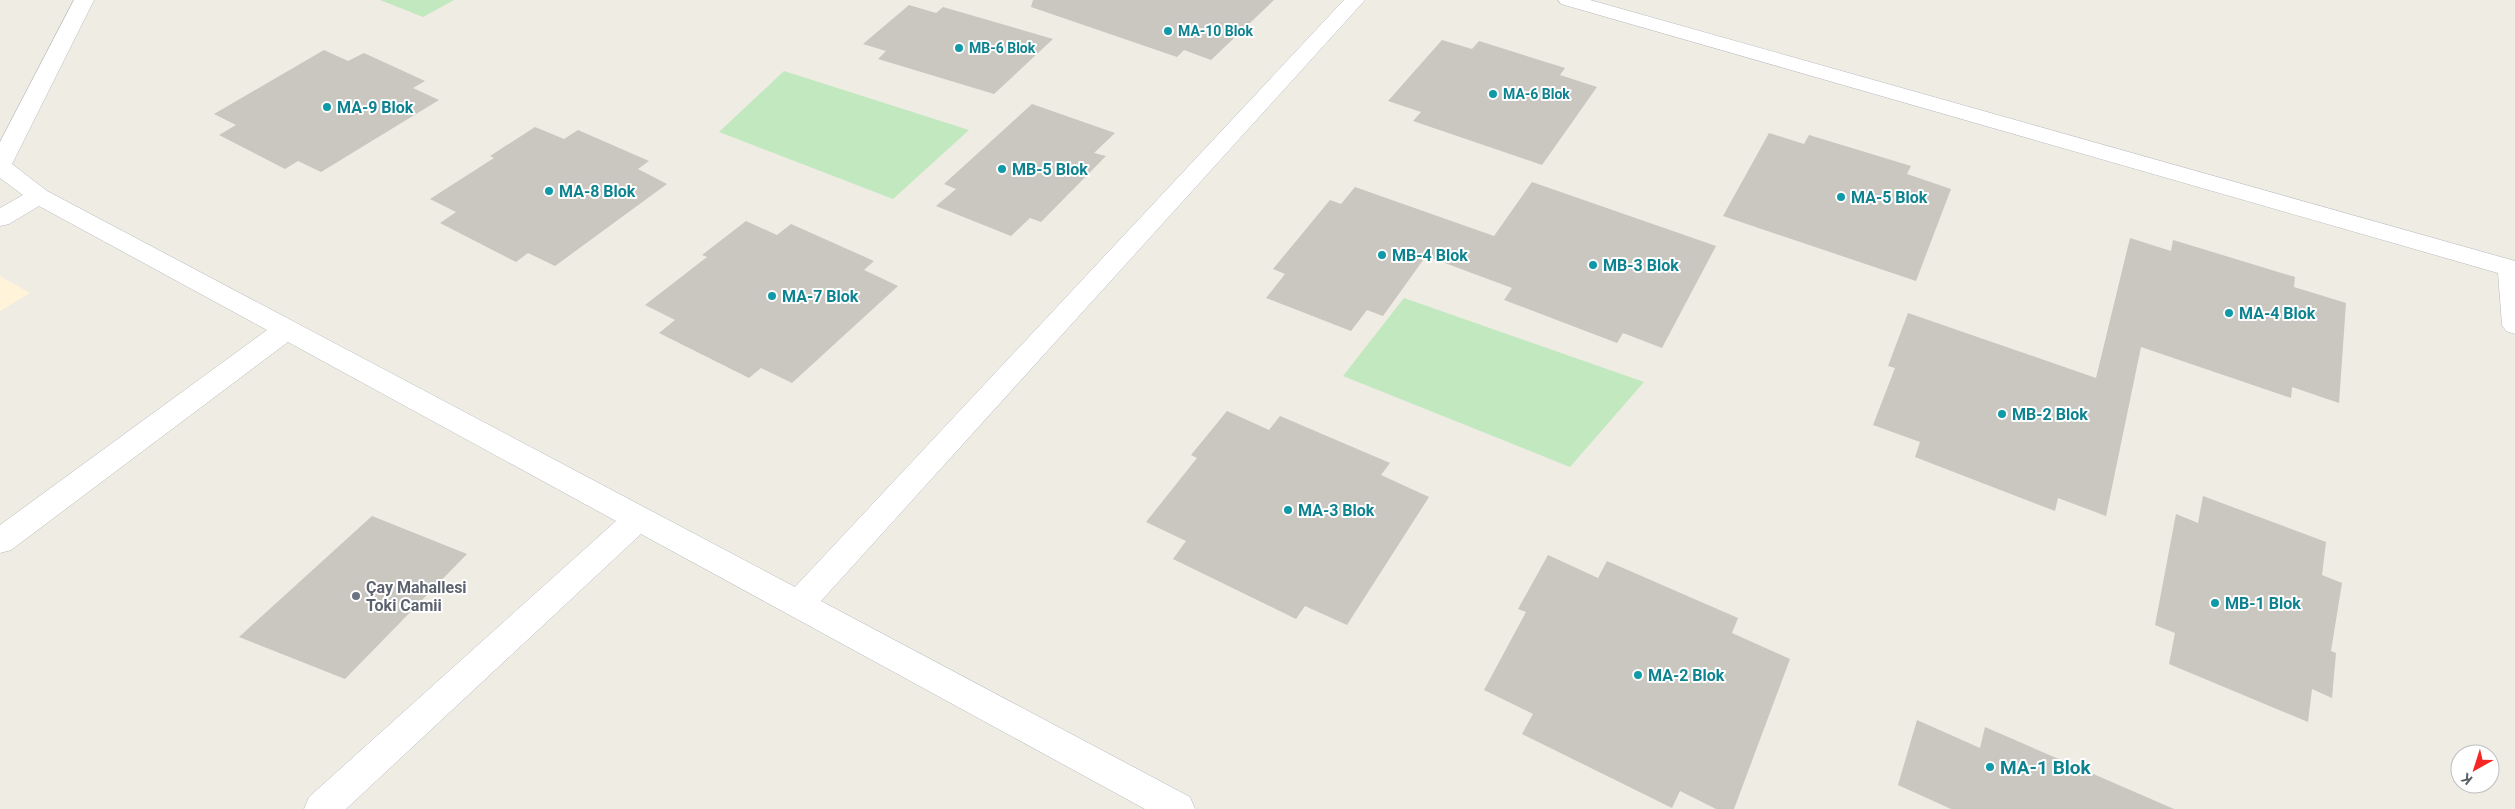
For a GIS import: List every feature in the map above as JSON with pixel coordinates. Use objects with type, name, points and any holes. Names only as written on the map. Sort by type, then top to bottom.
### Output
[{"type":"street","points":[[84,0],[0,165],[38,196],[1178,809]]},
{"type":"street","points":[[798,605],[1355,0]]},
{"type":"street","points":[[1568,0],[2510,268],[2515,325]]},
{"type":"street","points":[[0,218],[38,196]]},
{"type":"street","points":[[0,541],[287,329]]},
{"type":"street","points":[[321,809],[639,518]]},
{"type":"shaded area","points":[[0,276],[30,293],[0,311]]},
{"type":"green space","points":[[380,0],[454,0],[423,17]]},
{"type":"green space","points":[[784,71],[969,130],[893,199],[719,132]]},
{"type":"green space","points":[[1404,298],[1644,382],[1570,467],[1343,376]]},
{"type":"building","name":"MA-10 Blok","points":[[1033,0],[1274,0],[1211,60],[1184,50],[1177,57],[1031,7]]},
{"type":"building","name":"MB-6 Blok","points":[[909,5],[936,13],[943,7],[1053,39],[994,94],[878,59],[886,51],[863,44]]},
{"type":"building","name":"MA-6 Blok","points":[[1442,40],[1472,49],[1479,41],[1565,68],[1560,75],[1597,87],[1542,165],[1413,121],[1421,112],[1388,101]]},
{"type":"building","name":"MA-9 Blok","points":[[324,50],[348,61],[364,53],[425,81],[413,88],[439,100],[321,172],[298,161],[285,169],[219,135],[236,125],[214,114]]},
{"type":"building","name":"MB-5 Blok","points":[[1032,104],[1115,133],[1094,153],[1106,156],[1041,222],[1030,218],[1011,236],[936,206],[956,189],[944,184]]},
{"type":"building","name":"MA-8 Blok","points":[[535,127],[564,139],[578,130],[649,161],[638,169],[667,184],[555,266],[528,253],[516,262],[440,223],[456,212],[430,199],[494,158],[490,156]]},
{"type":"building","name":"MA-5 Blok","points":[[1769,133],[1804,144],[1809,135],[1911,166],[1907,174],[1951,189],[1916,281],[1723,216]]},
{"type":"building","points":[[1532,182],[1716,246],[1662,348],[1623,333],[1617,343],[1504,300],[1512,288],[1426,256],[1383,316],[1367,310],[1351,331],[1266,298],[1285,274],[1273,269],[1330,200],[1341,204],[1355,187],[1494,236]]},
{"type":"building","name":"MA-7 Blok","points":[[746,221],[777,235],[791,224],[874,261],[864,270],[898,286],[792,383],[761,368],[749,378],[659,333],[675,320],[645,305],[707,257],[702,255]]},
{"type":"building","points":[[2130,238],[2171,251],[2173,240],[2295,277],[2294,287],[2346,303],[2339,403],[2292,387],[2291,398],[2141,347],[2106,516],[2058,498],[2055,511],[1915,457],[1920,442],[1873,425],[1895,368],[1888,366],[1908,313],[2096,378]]},
{"type":"building","name":"MA-3 Blok","points":[[1227,411],[1269,430],[1280,416],[1390,463],[1381,475],[1429,497],[1347,625],[1305,606],[1296,619],[1173,559],[1186,541],[1146,522],[1197,458],[1191,455]]},
{"type":"building","name":"MB-1 Blok","points":[[2203,496],[2326,542],[2322,575],[2342,583],[2331,651],[2336,653],[2332,698],[2312,689],[2308,722],[2169,664],[2175,633],[2155,625],[2176,514],[2198,523]]},
{"type":"building","name":"Çay Mahallesi Toki Camii","points":[[372,516],[467,554],[345,679],[239,637]]},
{"type":"building","name":"MA-2 Blok","points":[[1548,555],[1598,578],[1607,561],[1738,618],[1732,633],[1790,659],[1734,809],[1716,809],[1680,791],[1672,808],[1522,734],[1533,714],[1484,690],[1526,612],[1518,609]]},
{"type":"building","name":"MA-1 Blok","points":[[1917,720],[1980,748],[1985,727],[2174,809],[1951,809],[1898,785]]},
{"type":"place","name":"MA-10 Blok","points":[[1168,31]]},
{"type":"place","name":"MB-6 Blok","points":[[959,48]]},
{"type":"place","name":"MA-6 Blok","points":[[1493,94]]},
{"type":"place","name":"MA-9 Blok","points":[[327,107]]},
{"type":"place","name":"MB-5 Blok","points":[[1002,169]]},
{"type":"place","name":"MA-8 Blok","points":[[549,191]]},
{"type":"place","name":"MA-5 Blok","points":[[1841,197]]},
{"type":"place","name":"MB-4 Blok","points":[[1382,255]]},
{"type":"place","name":"MB-3 Blok","points":[[1593,265]]},
{"type":"place","name":"MA-7 Blok","points":[[772,296]]},
{"type":"place","name":"MA-4 Blok","points":[[2229,313]]},
{"type":"place","name":"MB-2 Blok","points":[[2002,414]]},
{"type":"place","name":"MA-3 Blok","points":[[1288,510]]},
{"type":"place","name":"Çay Mahallesi Toki Camii","points":[[356,596]]},
{"type":"place","name":"MB-1 Blok","points":[[2215,603]]},
{"type":"place","name":"MA-2 Blok","points":[[1638,675]]},
{"type":"place","name":"MA-1 Blok","points":[[1990,767]]}]
